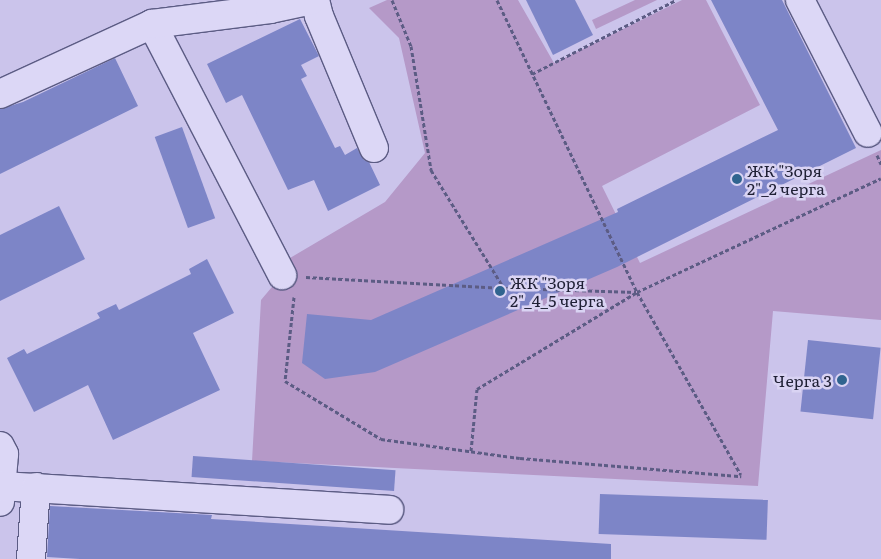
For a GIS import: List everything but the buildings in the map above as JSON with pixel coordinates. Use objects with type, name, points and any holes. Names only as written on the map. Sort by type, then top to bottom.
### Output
[{"type":"street","points":[[0,94],[152,24],[270,9],[313,0],[374,148]]},
{"type":"street","points":[[800,0],[868,133]]},
{"type":"street","points":[[152,24],[289,276]]},
{"type":"street","points":[[0,446],[4,454],[1,494],[36,487],[389,510]]},
{"type":"street","points":[[31,559],[36,487]]},
{"type":"path","points":[[392,0],[411,46],[431,170],[504,288]]},
{"type":"path","points":[[497,0],[637,292],[741,476],[520,458],[381,439],[285,381],[289,276],[504,288],[637,292]]},
{"type":"path","points":[[532,74],[676,0]]},
{"type":"path","points":[[471,451],[477,389],[637,292],[881,178]]},
{"type":"shaded area","points":[[387,0],[518,0],[554,63],[682,0],[706,0],[760,105],[602,186],[640,263],[881,150],[881,320],[773,311],[758,486],[252,461],[261,300],[282,275],[290,258],[385,202],[425,153],[399,38],[369,8]]},
{"type":"shaded area","points":[[635,0],[657,0],[596,29],[592,20]]},
{"type":"place","name":"ЖК \"Зоря 2\"_2 черга","points":[[737,179]]},
{"type":"place","name":"ЖК \"Зоря 2\"_4_5 черга","points":[[500,291]]},
{"type":"place","name":"Черга 3","points":[[842,380]]}]
